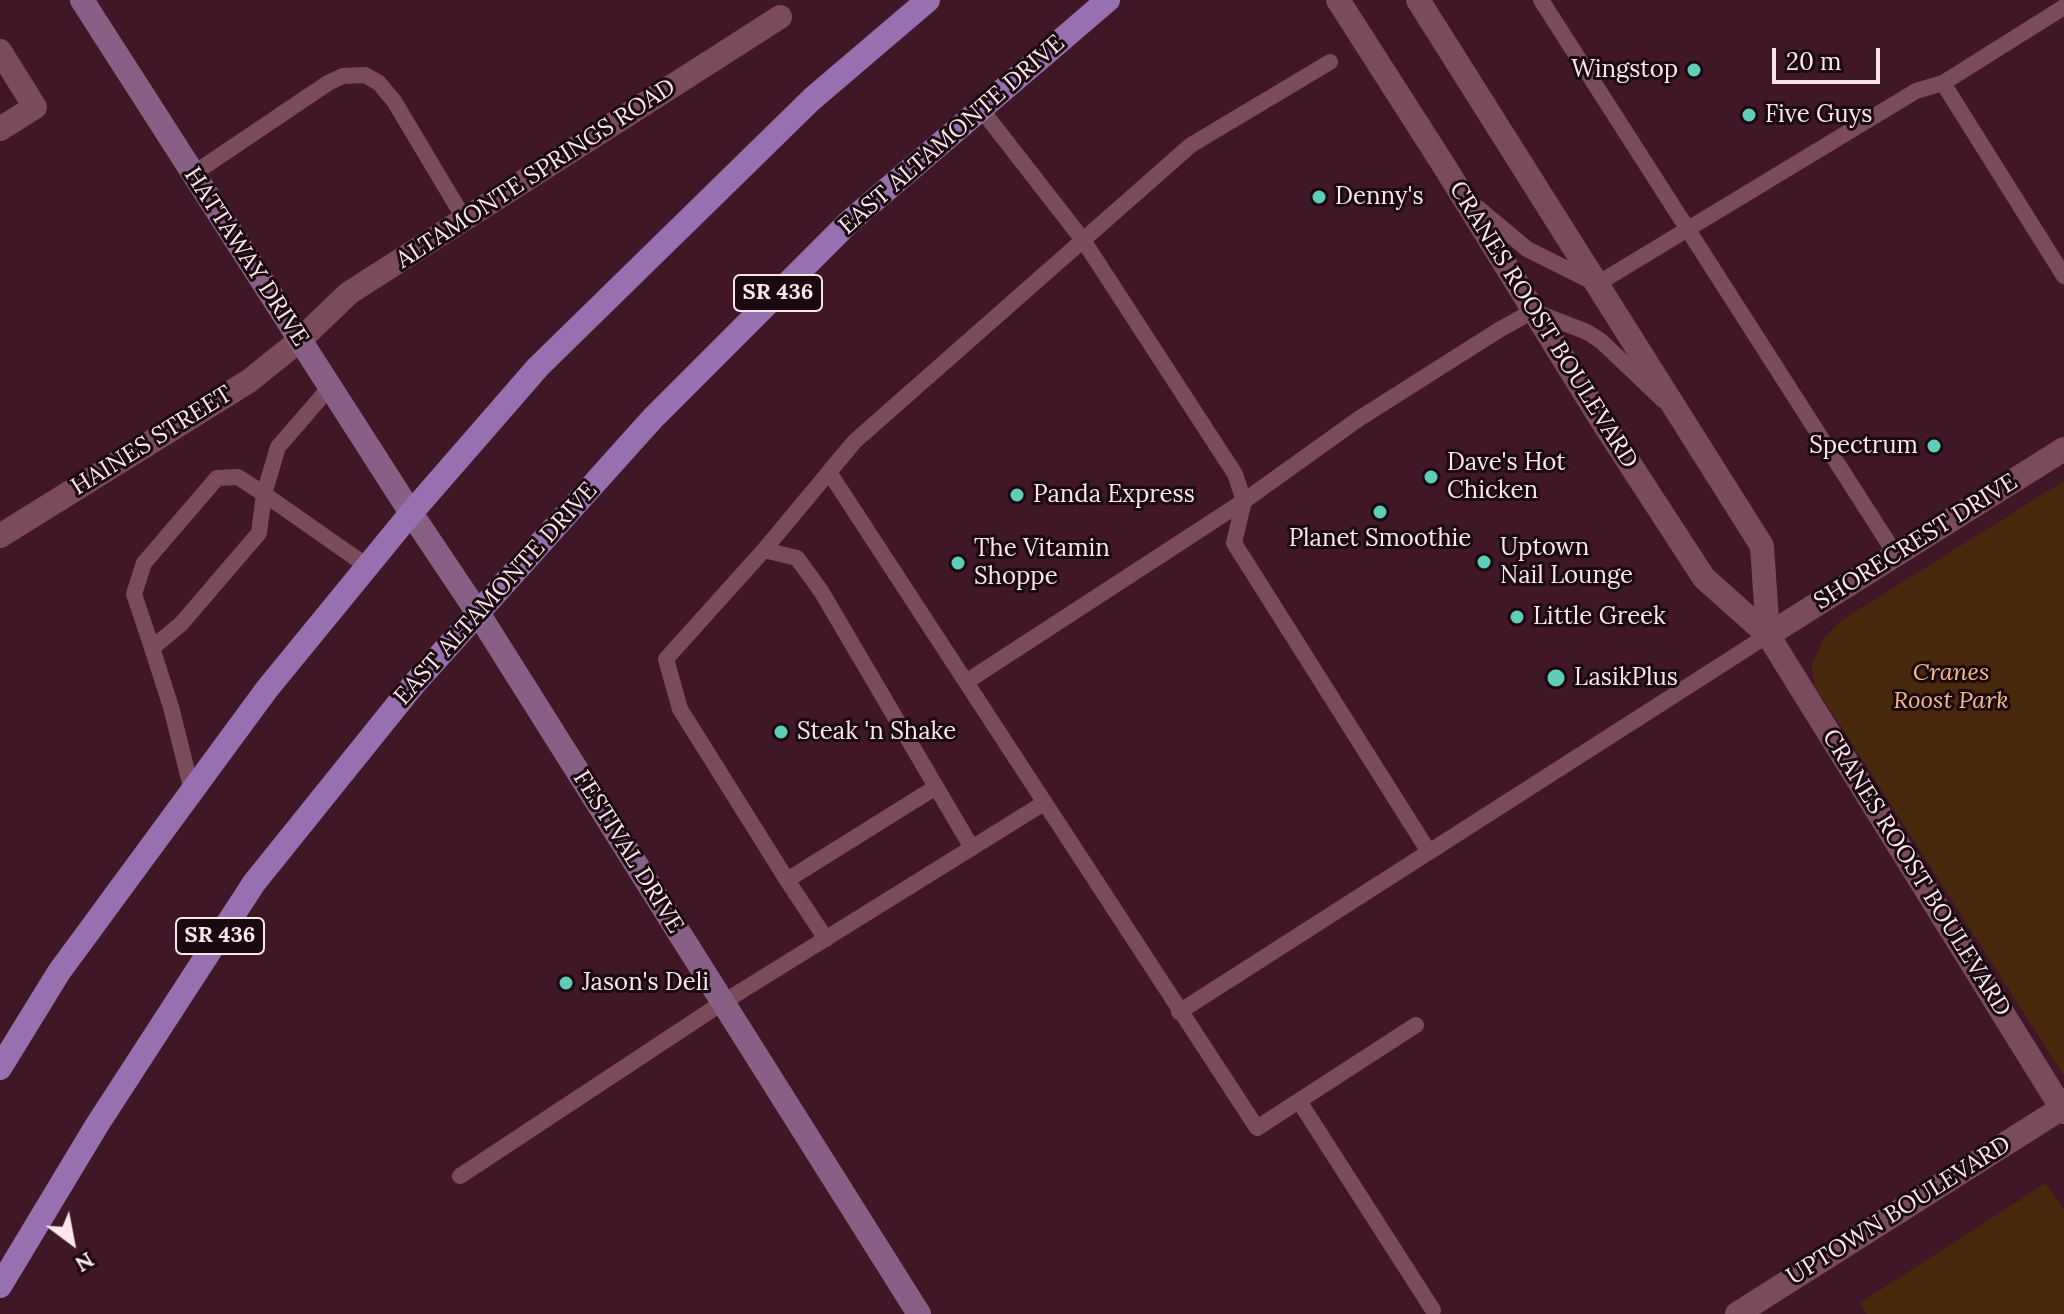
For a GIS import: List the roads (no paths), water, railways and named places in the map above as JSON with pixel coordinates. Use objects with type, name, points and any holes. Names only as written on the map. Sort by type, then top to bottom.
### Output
[{"type":"main road","points":[[0,1068],[59,972],[267,689],[411,513],[538,367],[812,99],[928,0]]},
{"type":"main road","name":"EAST ALTAMONTE DRIVE","points":[[0,1286],[97,1125],[254,883],[414,684],[675,396],[849,222],[1108,0]]},
{"type":"street","name":"HATTAWAY DRIVE","points":[[82,0],[411,513]]},
{"type":"street","name":"CRANES ROOST BOULEVARD","points":[[1338,0],[1704,578],[1768,635],[2063,1110]]},
{"type":"street","name":"CRANES ROOST BOULEVARD","points":[[1418,0],[1762,546],[1768,635]]},
{"type":"street","name":"ALTAMONTE SPRINGS ROAD","points":[[300,340],[342,298],[780,17]]},
{"type":"street","points":[[0,51],[35,107],[0,129]]},
{"type":"street","name":"HAINES STREET","points":[[0,536],[249,381],[300,340]]},
{"type":"street","name":"SHORECREST DRIVE","points":[[1768,635],[2064,449]]},
{"type":"street","name":"FESTIVAL DRIVE","points":[[411,513],[478,613],[919,1314]]},
{"type":"street","name":"UPTOWN BOULEVARD","points":[[1737,1314],[2063,1110]]},
{"type":"lane","points":[[1541,0],[1896,555]]},
{"type":"lane","points":[[1462,194],[1527,249],[1597,284],[1916,91],[1943,83],[2064,7]]},
{"type":"lane","points":[[826,939],[680,709],[666,659],[764,550],[855,441],[1191,145],[1330,62]]},
{"type":"lane","points":[[193,174],[328,83],[343,76],[365,75],[379,83],[394,101],[465,220]]},
{"type":"lane","points":[[1943,83],[2064,276]]},
{"type":"lane","points":[[981,109],[1083,240],[1235,474],[1244,501],[1234,543],[1429,852]]},
{"type":"lane","points":[[966,682],[1244,501],[1360,418],[1533,311],[1587,332],[1601,341],[1681,418]]},
{"type":"lane","points":[[152,648],[181,624],[259,533],[264,494],[278,447],[330,387]]},
{"type":"lane","points":[[829,472],[1257,1128],[1416,1025]]},
{"type":"lane","points":[[192,791],[171,707],[134,594],[144,563],[217,478],[238,477],[367,566]]},
{"type":"lane","points":[[764,550],[797,558],[821,591],[972,848]]},
{"type":"lane","points":[[1179,1012],[1768,635]]},
{"type":"lane","points":[[787,880],[936,787]]},
{"type":"lane","points":[[460,1176],[722,1003],[1044,803]]},
{"type":"lane","points":[[1299,1101],[1433,1310]]},
{"type":"place","name":"Wingstop","points":[[1694,70]]},
{"type":"place","name":"Five Guys","points":[[1749,115]]},
{"type":"place","name":"Denny's","points":[[1319,197]]},
{"type":"place","name":"Spectrum","points":[[1934,446]]},
{"type":"place","name":"Dave's Hot Chicken","points":[[1431,477]]},
{"type":"place","name":"Panda Express","points":[[1017,495]]},
{"type":"place","name":"Planet Smoothie","points":[[1380,512]]},
{"type":"place","name":"Uptown Nail Lounge","points":[[1484,562]]},
{"type":"place","name":"The Vitamin Shoppe","points":[[958,563]]},
{"type":"place","name":"Little Greek","points":[[1517,617]]},
{"type":"place","name":"LasikPlus","points":[[1556,678]]},
{"type":"place","name":"Steak 'n Shake","points":[[781,732]]},
{"type":"place","name":"Jason's Deli","points":[[566,983]]},
{"type":"park label","name":"Cranes Roost Park","points":[[1951,687]]}]
